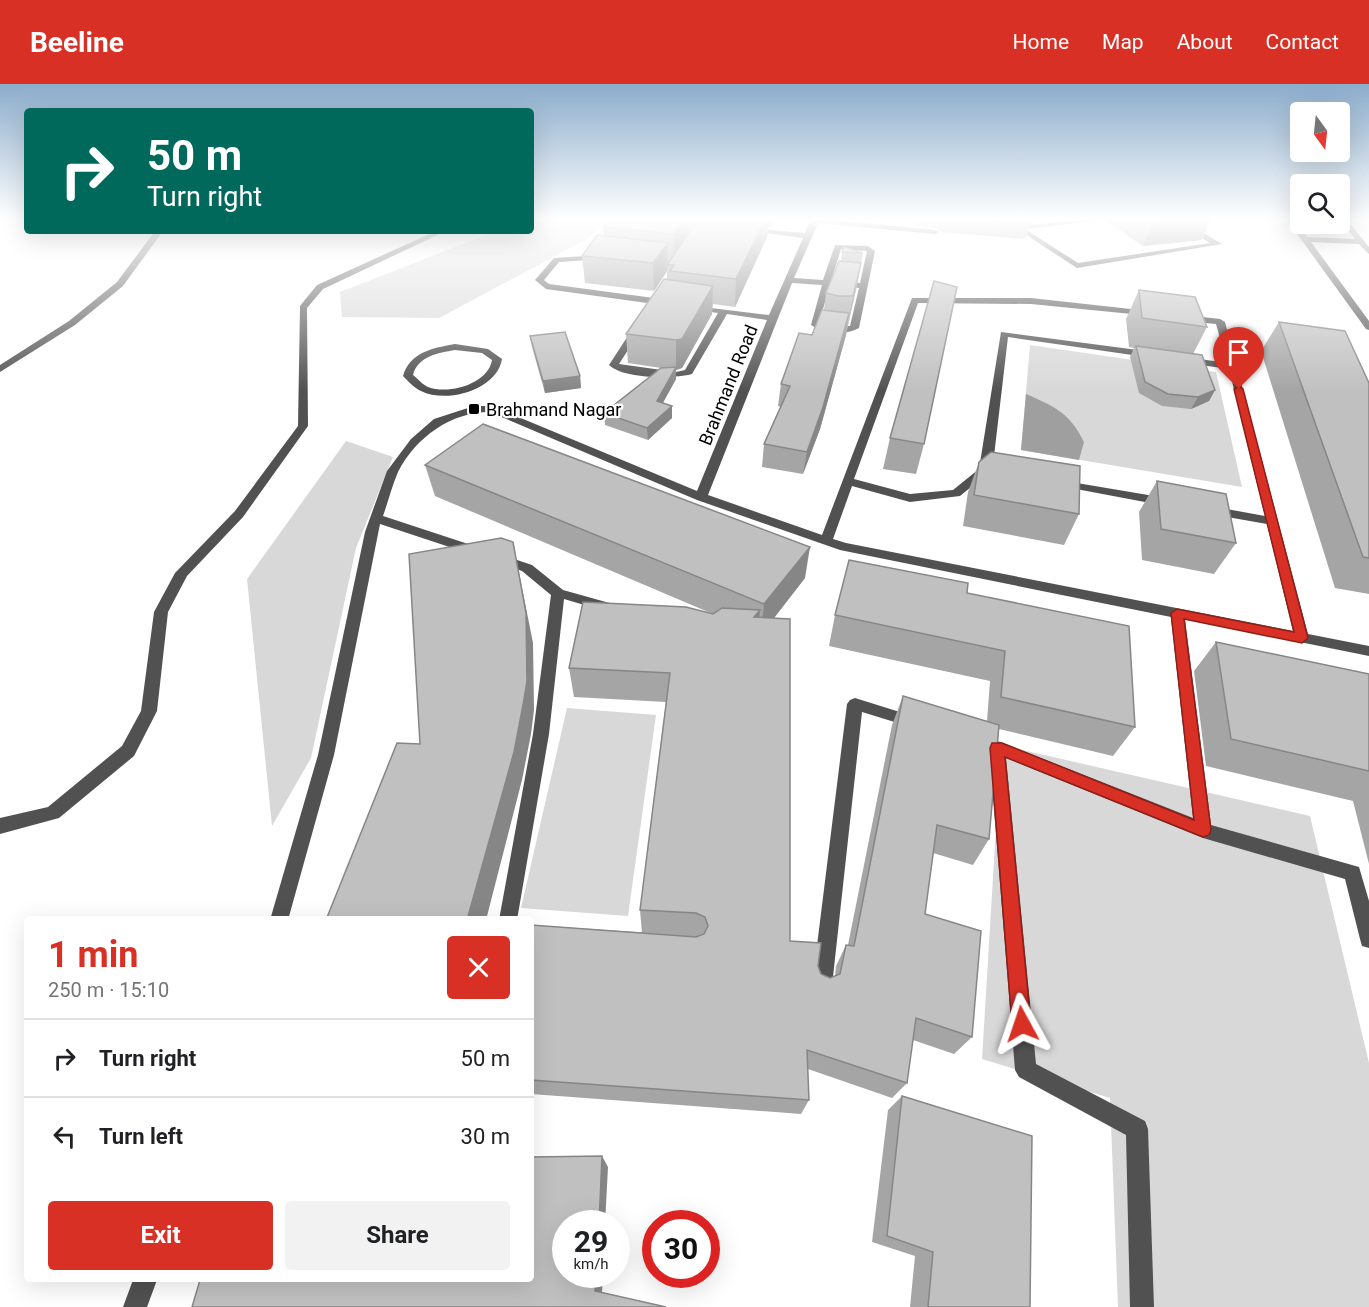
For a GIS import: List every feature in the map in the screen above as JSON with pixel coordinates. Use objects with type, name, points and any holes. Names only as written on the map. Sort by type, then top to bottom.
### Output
[{"type":"street","points":[[0,369],[72,323],[120,284],[125,277]]},
{"type":"street","points":[[0,826],[53,813],[128,751],[149,711],[161,612],[182,573],[239,514],[303,426],[303,308],[320,287],[342,277]]},
{"type":"street","points":[[542,277],[539,280],[546,286],[677,304]]},
{"type":"street","name":"Brahmand Road","points":[[701,497],[772,318],[791,277]]},
{"type":"street","points":[[829,277],[814,323],[818,327],[848,330],[854,328],[866,277]]},
{"type":"street","points":[[1333,277],[1369,327]]},
{"type":"street","points":[[790,280],[864,286]]},
{"type":"street","points":[[660,292],[614,365],[620,369],[676,375],[689,372],[724,311]]},
{"type":"street","points":[[826,540],[915,300],[1031,301],[1161,316]]},
{"type":"street","points":[[700,308],[772,318]]},
{"type":"street","points":[[1172,317],[1220,322],[1302,638]]},
{"type":"street","points":[[848,481],[910,498],[956,493],[991,471],[1004,334],[1233,367]]},
{"type":"street","points":[[280,916],[326,755],[371,532],[393,471],[415,441],[438,421],[474,409],[487,396],[492,376],[498,369],[498,361],[483,350],[462,347],[440,350],[426,354],[409,368],[408,376],[413,383],[429,390],[487,396],[701,497],[844,546],[1369,651]]},
{"type":"street","points":[[1043,480],[1180,504]]},
{"type":"street","points":[[1203,508],[1272,521]]},
{"type":"street","points":[[376,518],[527,568],[558,593],[624,612]]},
{"type":"street","points":[[509,916],[541,734],[558,593]]},
{"type":"street","points":[[1177,613],[1203,830]]},
{"type":"street","points":[[822,986],[855,704],[932,727]]},
{"type":"street","points":[[1142,1307],[1137,1129],[1026,1070],[992,746],[1203,830],[1353,873],[1369,939]]},
{"type":"street","points":[[135,1307],[144,1282]]},
{"type":"shaded area","points":[[378,277],[516,277],[439,318],[342,317],[340,292]]},
{"type":"shaded area","points":[[1030,345],[1216,372],[1242,487],[1021,450]]},
{"type":"shaded area","points":[[1026,394],[1053,407],[1073,424],[1084,442],[1079,460],[1021,450]]},
{"type":"shaded area","points":[[346,441],[393,457],[356,548],[311,758],[272,826],[247,579]]},
{"type":"shaded area","points":[[567,708],[656,715],[628,916],[521,908]]},
{"type":"shaded area","points":[[1001,745],[1310,816],[1369,1063],[1369,1307],[1118,1307],[1110,1098],[982,1059]]},
{"type":"building","points":[[832,277],[858,277],[853,296],[826,293]]},
{"type":"building","points":[[664,279],[713,286],[682,339],[626,334]]},
{"type":"building","points":[[934,281],[957,287],[924,444],[890,438]]},
{"type":"building","points":[[1139,290],[1195,297],[1207,327],[1142,318]]},
{"type":"building","points":[[822,310],[849,313],[823,407],[807,452],[764,444],[790,386],[781,384],[799,333],[812,335]]},
{"type":"building","points":[[1279,322],[1345,331],[1369,383],[1369,558],[1363,557]]},
{"type":"building","points":[[565,332],[580,376],[543,381],[530,336]]},
{"type":"building","points":[[1136,346],[1202,355],[1215,390],[1198,397],[1168,394],[1145,382]]},
{"type":"building","points":[[676,367],[657,401],[672,406],[647,428],[604,413],[661,368]]},
{"type":"building","points":[[483,424],[810,547],[764,604],[425,465]]},
{"type":"building","points":[[991,452],[1080,466],[1079,514],[974,495],[979,462]]},
{"type":"building","points":[[1157,481],[1226,494],[1236,543],[1161,529]]},
{"type":"building","points":[[501,538],[513,542],[526,613],[527,681],[514,752],[468,916],[328,916],[397,743],[420,744],[409,554]]},
{"type":"building","points":[[849,560],[968,583],[967,593],[1129,626],[1135,727],[1001,697],[1005,651],[835,615]]},
{"type":"building","points":[[583,602],[686,607],[713,614],[722,608],[760,610],[754,617],[790,619],[790,941],[821,943],[818,966],[821,974],[830,978],[840,974],[846,945],[854,946],[903,696],[999,725],[989,839],[937,825],[925,914],[981,931],[972,1037],[916,1018],[907,1083],[807,1050],[809,1100],[534,1080],[534,925],[696,937],[704,934],[708,926],[705,917],[696,913],[640,910],[670,673],[569,668]]},
{"type":"building","points":[[1216,642],[1369,674],[1369,771],[1231,739]]},
{"type":"building","points":[[902,1096],[1032,1136],[1030,1307],[928,1307],[933,1252],[887,1236]]},
{"type":"building","points":[[602,1156],[600,1210],[552,1210],[552,1288],[595,1288],[595,1291],[666,1307],[192,1307],[199,1282],[534,1282],[534,1157]]},
{"type":"place","name":"Brahmand Nagar","points":[[474,409]]},
{"type":"route","points":[[1022,1024],[997,748],[1203,830],[1177,613],[1302,638],[1239,389]]}]
